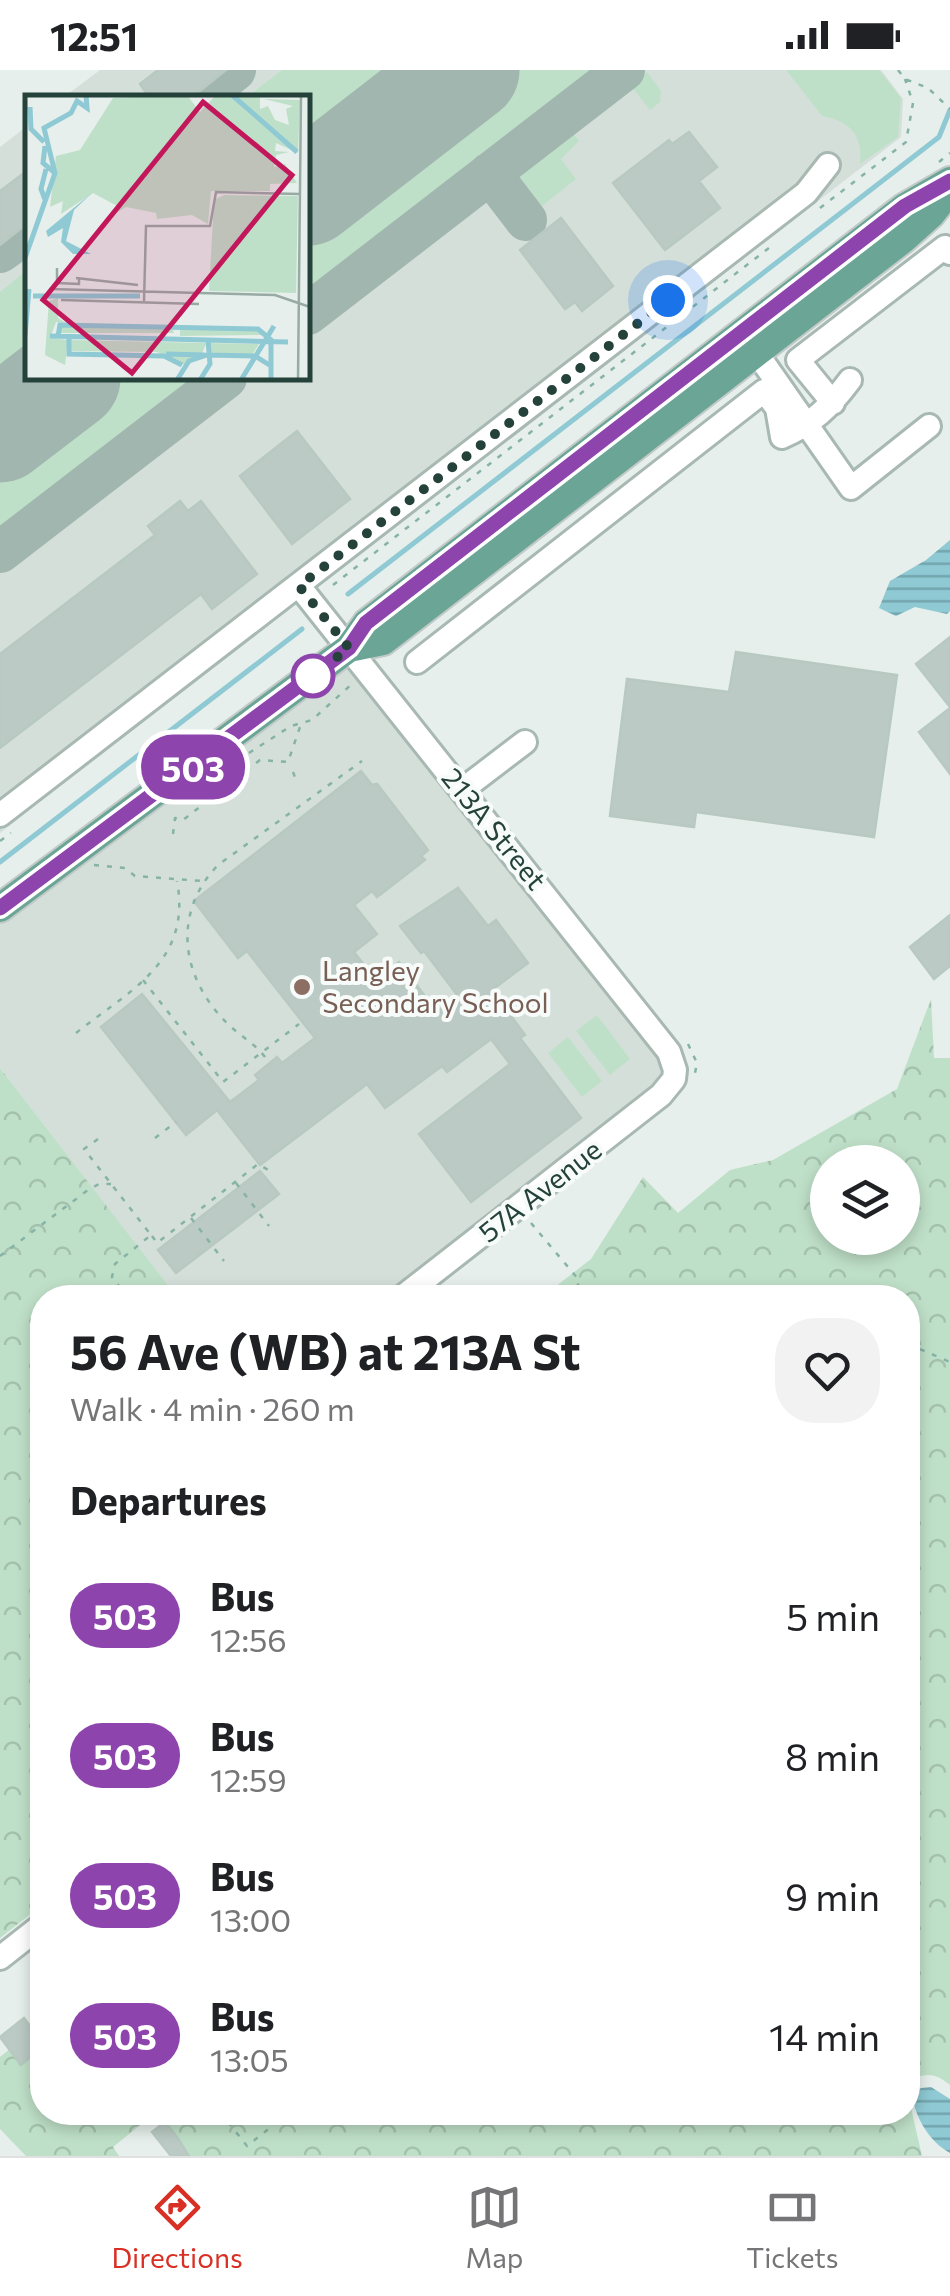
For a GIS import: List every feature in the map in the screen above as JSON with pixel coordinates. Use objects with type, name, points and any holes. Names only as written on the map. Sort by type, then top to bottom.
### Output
[{"type":"main road","points":[[0,908],[349,648],[383,641],[753,339],[918,197],[950,180]]},
{"type":"main road","points":[[753,339],[902,240],[950,190]]},
{"type":"street","points":[[0,815],[806,193],[828,165]]},
{"type":"street","points":[[833,403],[798,360],[945,247],[950,253]]},
{"type":"street","points":[[753,339],[851,488],[930,426]]},
{"type":"street","points":[[417,662],[764,391],[777,408],[782,437],[809,425],[850,380]]},
{"type":"street","name":"213A Street","points":[[299,586],[668,1052],[674,1078]]},
{"type":"street","points":[[462,790],[525,742]]},
{"type":"street","name":"57A Avenue","points":[[418,1285],[662,1095],[674,1078]]},
{"type":"street","points":[[0,1958],[30,1934]]},
{"type":"path","points":[[898,70],[904,79],[928,88],[950,109]]},
{"type":"path","points":[[228,765],[302,721],[312,720],[353,683]]},
{"type":"path","points":[[172,834],[175,818],[183,820],[260,760],[288,762],[302,721]]},
{"type":"path","points":[[264,1055],[231,1027],[200,987],[186,933],[190,908],[203,881],[218,866],[362,760]]},
{"type":"path","points":[[293,772],[296,780]]},
{"type":"path","points":[[303,792],[308,800]]},
{"type":"path","points":[[87,864],[125,868],[135,876],[203,881]]},
{"type":"path","points":[[76,1033],[142,980],[171,950],[178,931],[178,881]]},
{"type":"path","points":[[180,907],[190,908]]},
{"type":"path","points":[[178,931],[186,933]]},
{"type":"path","points":[[142,980],[223,1082],[264,1055],[299,1024]]},
{"type":"path","points":[[155,1138],[176,1122]]},
{"type":"path","points":[[98,1139],[84,1150],[157,1243],[258,1164],[270,1171]]},
{"type":"path","points":[[236,1181],[269,1226]]},
{"type":"path","points":[[0,1256],[88,1190],[99,1184],[112,1185]]},
{"type":"path","points":[[190,1217],[224,1261]]},
{"type":"path","points":[[530,1222],[579,1285]]},
{"type":"path","points":[[118,1285],[112,1277],[115,1264],[151,1235]]},
{"type":"path","points":[[920,1349],[950,1362]]},
{"type":"path","points":[[230,2125],[247,2146],[274,2125]]},
{"type":"shaded area","points":[[100,70],[881,70],[903,99],[901,137],[0,833],[0,147],[25,128],[25,380],[310,380],[310,95],[67,95]]},
{"type":"shaded area","name":"Langley Secondary School","points":[[344,642],[674,1079],[416,1285],[167,1285],[0,1068],[0,906]]},
{"type":"green space","points":[[282,70],[423,70],[310,157],[310,95],[250,95]]},
{"type":"green space","points":[[513,70],[611,70],[310,302],[310,226]]},
{"type":"green space","points":[[786,70],[879,70],[901,98],[898,137],[860,164],[853,131],[822,116]]},
{"type":"green space","points":[[647,72],[661,91],[660,102],[650,110],[630,85]]},
{"type":"green space","points":[[571,130],[579,141],[561,159],[576,179],[537,210],[527,210],[505,181]]},
{"type":"green space","points":[[25,272],[25,377],[0,396],[0,292]]},
{"type":"green space","points":[[111,380],[209,380],[0,541],[0,466]]},
{"type":"green space","points":[[931,999],[934,1058],[950,1058],[950,2085],[936,2076],[920,2076],[920,1285],[557,1285],[591,1259],[643,1177],[678,1213],[730,1170],[773,1160],[897,1089]]},
{"type":"green space","points":[[597,1015],[630,1059],[610,1075],[576,1031]]},
{"type":"green space","points":[[568,1037],[602,1081],[582,1097],[548,1053]]},
{"type":"green space","points":[[0,1068],[168,1285],[30,1285],[30,1914],[0,1938]]},
{"type":"green space","points":[[30,2033],[30,2125],[140,2125],[113,2147],[119,2156],[26,2156],[0,2129],[0,2057]]},
{"type":"green space","points":[[166,2125],[915,2125],[922,2156],[190,2156]]},
{"type":"water","points":[[950,540],[947,614],[915,607],[896,616],[879,608],[890,581]]},
{"type":"water","points":[[931,2087],[950,2099],[950,2153],[930,2136],[921,2121],[921,2088]]},
{"type":"building","points":[[158,70],[226,70],[195,95],[148,95],[140,84]]},
{"type":"building","points":[[689,132],[717,167],[699,181],[720,208],[665,250],[613,183],[669,140],[672,144]]},
{"type":"building","points":[[25,172],[25,225],[0,245],[0,191]]},
{"type":"building","points":[[561,218],[613,286],[582,311],[575,302],[565,309],[520,250]]},
{"type":"building","points":[[297,431],[350,499],[292,544],[240,476]]},
{"type":"building","points":[[180,501],[188,511],[201,501],[257,574],[212,609],[201,594],[0,748],[0,654],[155,535],[148,526]]},
{"type":"building","points":[[950,637],[950,707],[916,664]]},
{"type":"building","points":[[736,652],[897,675],[874,837],[696,812],[694,827],[610,816],[627,679],[729,692]]},
{"type":"building","points":[[950,708],[950,774],[919,732]]},
{"type":"building","points":[[361,771],[372,785],[377,784],[428,850],[421,856],[425,860],[377,897],[372,891],[354,905],[377,934],[354,952],[376,980],[399,962],[437,1012],[458,996],[400,926],[458,888],[488,926],[496,920],[528,963],[492,990],[525,1035],[520,1038],[581,1118],[471,1202],[419,1134],[510,1064],[491,1039],[447,1072],[442,1066],[385,1108],[367,1084],[260,1165],[217,1110],[186,1135],[101,1027],[142,994],[230,1102],[259,1080],[255,1075],[277,1057],[282,1063],[315,1038],[247,951],[238,958],[194,901]]},
{"type":"building","points":[[950,915],[950,966],[934,979],[910,947]]},
{"type":"building","points":[[260,1171],[279,1194],[176,1273],[158,1250]]},
{"type":"building","points":[[24,2018],[30,2026],[30,2057],[21,2065],[0,2037]]},
{"type":"building","points":[[167,2125],[189,2156],[171,2156],[152,2132]]},
{"type":"waterway","points":[[348,594],[939,137],[950,110]]},
{"type":"waterway","points":[[0,862],[302,629]]},
{"type":"taxiway","points":[[204,95],[235,70]]},
{"type":"taxiway","points":[[310,312],[624,70]]},
{"type":"taxiway","points":[[490,173],[526,220]]},
{"type":"taxiway","points":[[0,252],[25,234]]},
{"type":"taxiway","points":[[0,552],[223,380]]},
{"type":"runway","points":[[310,191],[467,70]]},
{"type":"runway","points":[[0,430],[65,380]]},
{"type":"bus line","name":"503","points":[[0,908],[256,721],[349,648],[366,623],[905,206],[950,181]]},
{"type":"place","name":"Langley Secondary School","points":[[302,987]]},
{"type":"route","points":[[313,676],[304,683],[349,648],[299,586],[668,300]]}]
